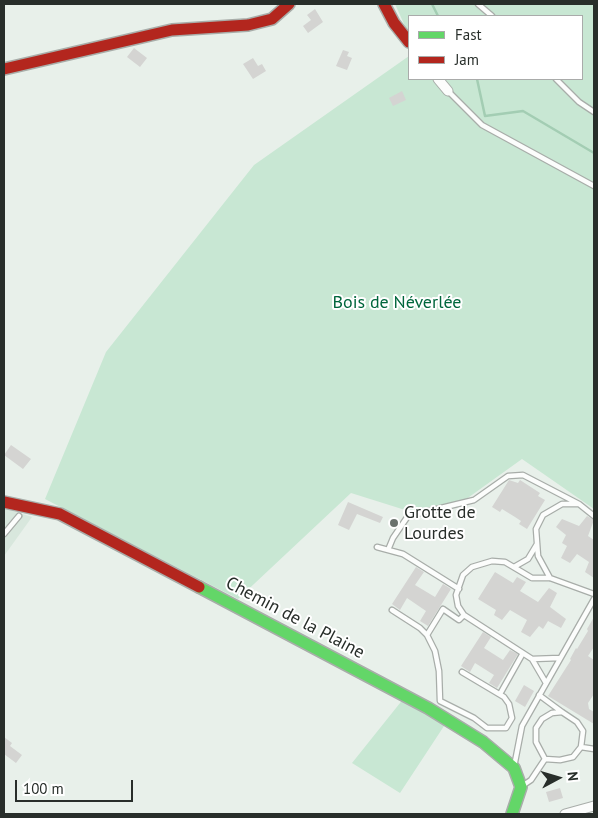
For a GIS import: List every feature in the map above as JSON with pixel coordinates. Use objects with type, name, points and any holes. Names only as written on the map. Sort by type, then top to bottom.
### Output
[{"type":"street","points":[[4,69],[172,30],[248,24],[272,19],[289,4]]},
{"type":"street","points":[[384,4],[394,23],[408,41]]},
{"type":"street","points":[[439,80],[448,91]]},
{"type":"street","name":"Chemin de la Plaine","points":[[4,502],[34,510],[60,514],[428,708],[483,742],[514,768],[521,787]]},
{"type":"street","points":[[512,814],[521,787]]},
{"type":"street","points":[[565,814],[594,806]]},
{"type":"lane","points":[[478,4],[491,15]]},
{"type":"lane","points":[[557,80],[579,102],[594,112]]},
{"type":"lane","points":[[448,91],[482,125],[594,186]]},
{"type":"lane","points":[[388,550],[393,538],[408,516],[474,500],[508,476],[523,475],[579,504],[594,516]]},
{"type":"lane","points":[[550,578],[538,556],[536,529],[543,515],[562,504],[579,504]]},
{"type":"lane","points":[[4,534],[19,516]]},
{"type":"lane","points":[[514,567],[528,559],[537,542]]},
{"type":"lane","points":[[377,547],[404,554],[458,589]]},
{"type":"lane","points":[[546,683],[532,659],[464,615],[458,606],[456,595],[463,575],[472,567],[492,561],[505,562],[532,578],[550,578],[594,594]]},
{"type":"lane","points":[[514,768],[522,726],[594,599]]},
{"type":"lane","points":[[427,636],[443,609],[459,620],[464,615]]},
{"type":"lane","points":[[392,610],[420,628],[435,651],[439,671],[440,701],[474,718],[487,728],[502,729],[512,718],[509,704],[500,694],[462,672]]},
{"type":"lane","points":[[500,694],[523,653]]},
{"type":"lane","points":[[532,659],[560,658]]},
{"type":"lane","points":[[539,695],[577,722],[583,732],[581,747],[573,757],[560,760],[545,759]]},
{"type":"lane","points":[[545,759],[536,742],[536,728],[542,718],[552,713],[562,712]]},
{"type":"lane","points":[[581,747],[594,749]]},
{"type":"lane","points":[[521,787],[531,780],[545,759]]},
{"type":"shaded area","points":[[4,508],[32,517],[4,556]]},
{"type":"green space","name":"Bois de Néverlée","points":[[395,4],[594,4],[594,509],[522,459],[437,520],[351,493],[238,599],[45,499],[106,352],[254,165],[408,57],[408,80],[583,80],[583,15],[408,15],[408,33]]},
{"type":"green space","points":[[404,698],[446,723],[400,793],[352,763]]},
{"type":"building","points":[[315,9],[323,22],[308,33],[303,26],[311,20],[307,15]]},
{"type":"building","points":[[134,48],[147,58],[140,67],[127,57]]},
{"type":"building","points":[[343,50],[349,52],[347,56],[352,58],[347,70],[336,66]]},
{"type":"building","points":[[253,58],[258,66],[262,64],[266,71],[253,79],[243,64]]},
{"type":"building","points":[[402,91],[406,100],[393,106],[389,98]]},
{"type":"building","points":[[11,445],[31,459],[23,469],[4,455]]},
{"type":"building","points":[[509,480],[518,483],[520,480],[540,493],[538,496],[545,500],[527,529],[519,524],[521,521],[515,517],[502,509],[500,512],[492,507]]},
{"type":"building","points":[[348,502],[383,517],[380,523],[357,514],[349,530],[338,525]]},
{"type":"building","points":[[587,516],[594,520],[588,536],[594,540],[594,578],[585,572],[589,562],[577,554],[570,563],[561,558],[567,546],[562,543],[566,535],[556,527],[562,519],[579,526]]},
{"type":"building","points":[[416,567],[424,572],[415,585],[435,597],[443,584],[451,589],[428,626],[420,621],[426,611],[407,598],[400,610],[392,604]]},
{"type":"building","points":[[495,572],[513,583],[517,577],[526,582],[520,591],[538,602],[549,588],[557,593],[550,607],[566,619],[561,628],[548,621],[543,629],[539,626],[530,637],[521,632],[527,620],[510,610],[502,620],[494,615],[496,610],[478,599]]},
{"type":"building","points":[[594,617],[594,647],[588,656],[594,660],[594,694],[588,703],[589,709],[594,712],[594,724],[548,696],[588,631],[587,629]]},
{"type":"building","points":[[483,632],[491,637],[484,648],[503,660],[510,650],[518,654],[497,688],[489,683],[494,675],[475,663],[470,672],[461,666]]},
{"type":"building","points":[[524,685],[534,691],[525,707],[515,701]]},
{"type":"building","points":[[4,737],[12,743],[10,746],[22,755],[16,763],[4,754]]},
{"type":"building","points":[[560,788],[563,798],[549,802],[546,792]]},
{"type":"waterway","points":[[432,4],[438,15]]},
{"type":"waterway","points":[[477,80],[485,116],[523,111],[594,153]]},
{"type":"traffic: fast","points":[[199,587],[428,708],[483,742],[514,768],[521,787],[512,814]]},
{"type":"traffic: jam","points":[[4,69],[172,30],[248,25],[272,19],[289,4]]},
{"type":"traffic: jam","points":[[384,4],[394,23],[408,41]]},
{"type":"traffic: jam","points":[[4,502],[60,514],[199,587]]},
{"type":"place","name":"Grotte de Lourdes","points":[[394,523]]}]
